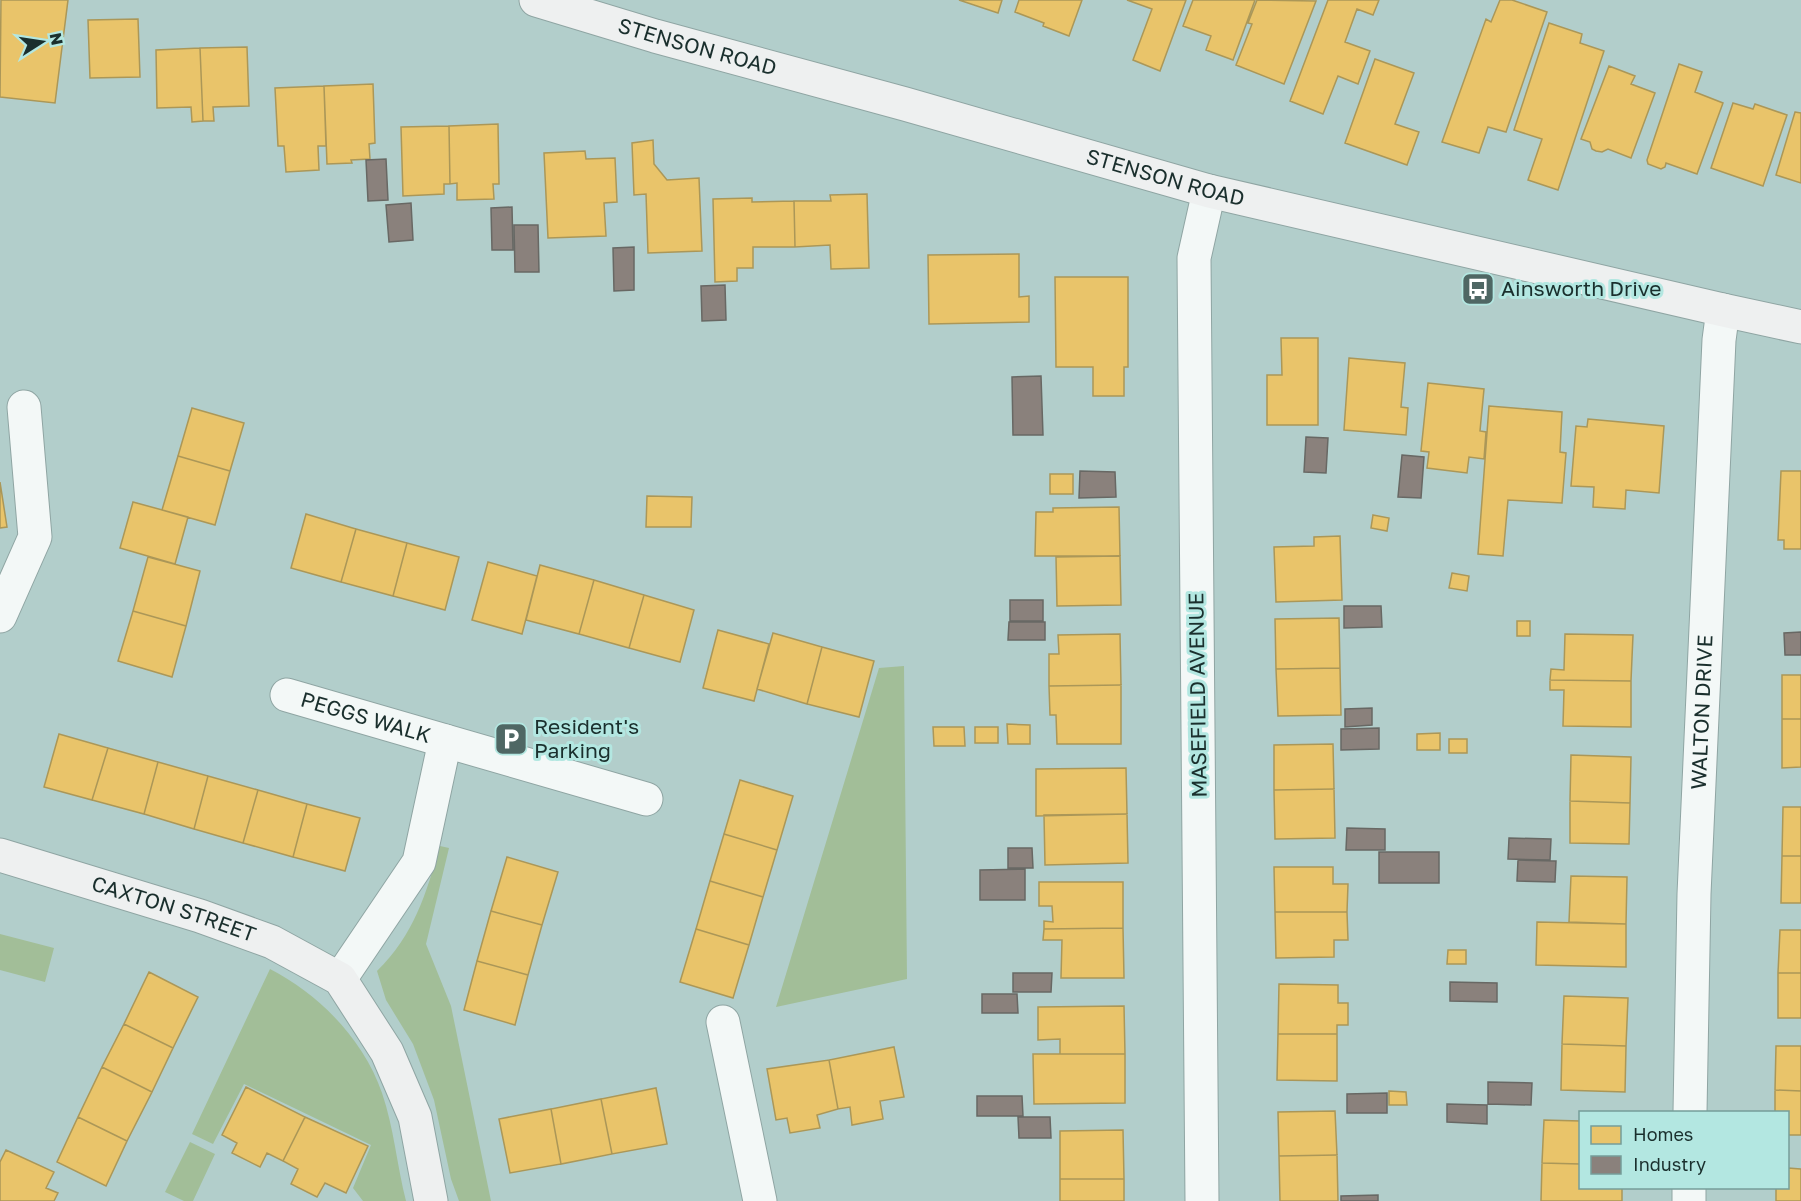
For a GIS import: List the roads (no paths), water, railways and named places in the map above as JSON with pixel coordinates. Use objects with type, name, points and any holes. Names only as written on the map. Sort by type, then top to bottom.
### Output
[{"type":"street","name":"STENSON ROAD","points":[[536,0],[655,36],[1209,192],[1801,327]]},
{"type":"street","name":"MASEFIELD AVENUE","points":[[1202,1201],[1194,258],[1209,192]]},
{"type":"street","name":"WALTON DRIVE","points":[[1690,1111],[1694,882],[1718,352],[1723,310]]},
{"type":"street","points":[[0,616],[35,537],[24,407]]},
{"type":"street","name":"PEGGS WALK","points":[[287,695],[646,799]]},
{"type":"street","name":"PEGGS WALK","points":[[340,979],[419,862],[445,741]]},
{"type":"street","name":"CAXTON STREET","points":[[0,855],[200,916],[272,942],[340,979],[387,1052],[415,1117],[431,1201]]},
{"type":"street","points":[[723,1022],[760,1201]]},
{"type":"place","name":"Ainsworth Drive","points":[[1478,289]]},
{"type":"place","name":"Resident's Parking","points":[[511,739]]}]
